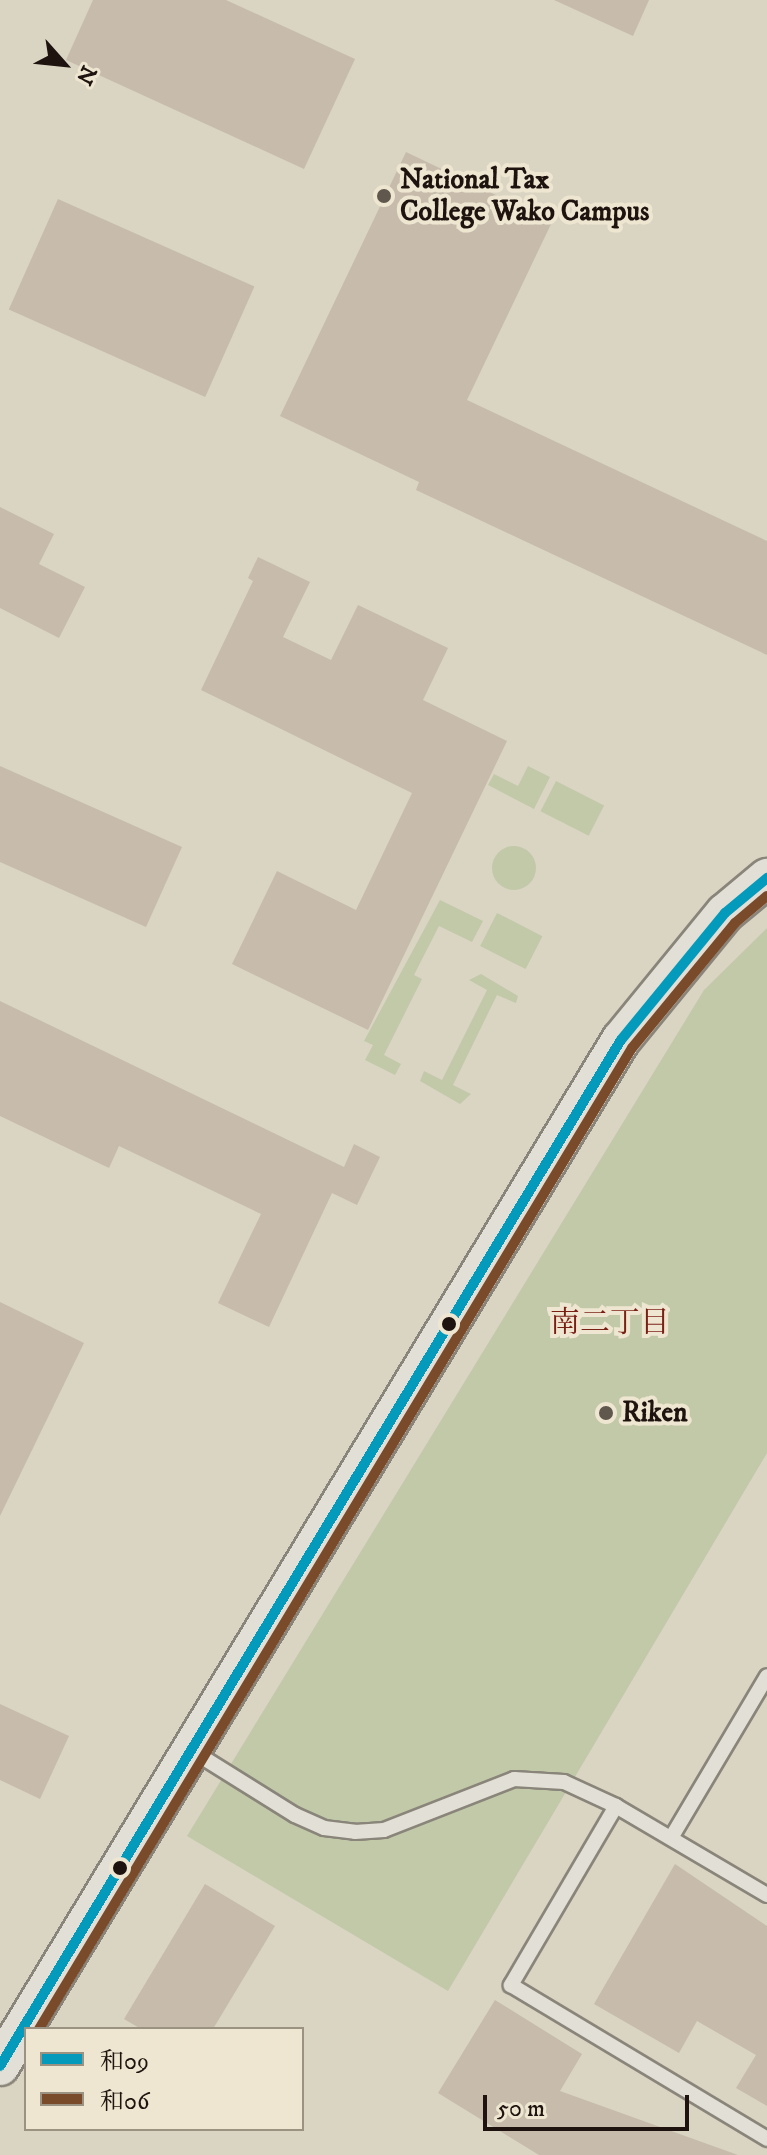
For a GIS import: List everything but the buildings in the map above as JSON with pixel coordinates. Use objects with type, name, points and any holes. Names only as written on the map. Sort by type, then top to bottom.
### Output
[{"type":"street","points":[[0,2066],[621,1040],[725,913],[767,878]]},
{"type":"lane","points":[[671,1838],[767,1676]]},
{"type":"lane","points":[[190,1750],[324,1828],[384,1830],[485,1788],[527,1778],[564,1782],[616,1806],[767,1895]]},
{"type":"lane","points":[[616,1806],[511,1985],[767,2139]]},
{"type":"green space","points":[[528,766],[550,777],[534,809],[488,785],[494,774],[518,786]]},
{"type":"green space","points":[[556,781],[604,806],[589,836],[541,811]]},
{"type":"green space","points":[[514,846],[529,853],[536,868],[529,883],[514,890],[499,883],[492,868],[499,853]]},
{"type":"green space","points":[[440,900],[483,921],[472,942],[439,926],[414,975],[422,979],[384,1055],[401,1064],[395,1075],[365,1060],[373,1045],[364,1041]]},
{"type":"green space","points":[[497,913],[542,936],[526,969],[480,946]]},
{"type":"green space","points":[[767,928],[767,1453],[448,1991],[187,1836],[704,990]]},
{"type":"green space","points":[[481,974],[518,996],[516,1003],[497,995],[453,1085],[471,1094],[460,1104],[420,1081],[424,1071],[442,1080],[487,990],[469,980]]},
{"type":"transit line","name":"和09","points":[[0,2066],[621,1040],[725,913],[767,878]]},
{"type":"transit line","name":"和06","points":[[40,2027],[632,1048],[735,923],[767,896]]},
{"type":"place","name":"National Tax College Wako Campus","points":[[384,196]]},
{"type":"place","name":"Riken","points":[[606,1413]]},
{"type":"district","name":"南二丁目","points":[[610,1324]]}]
